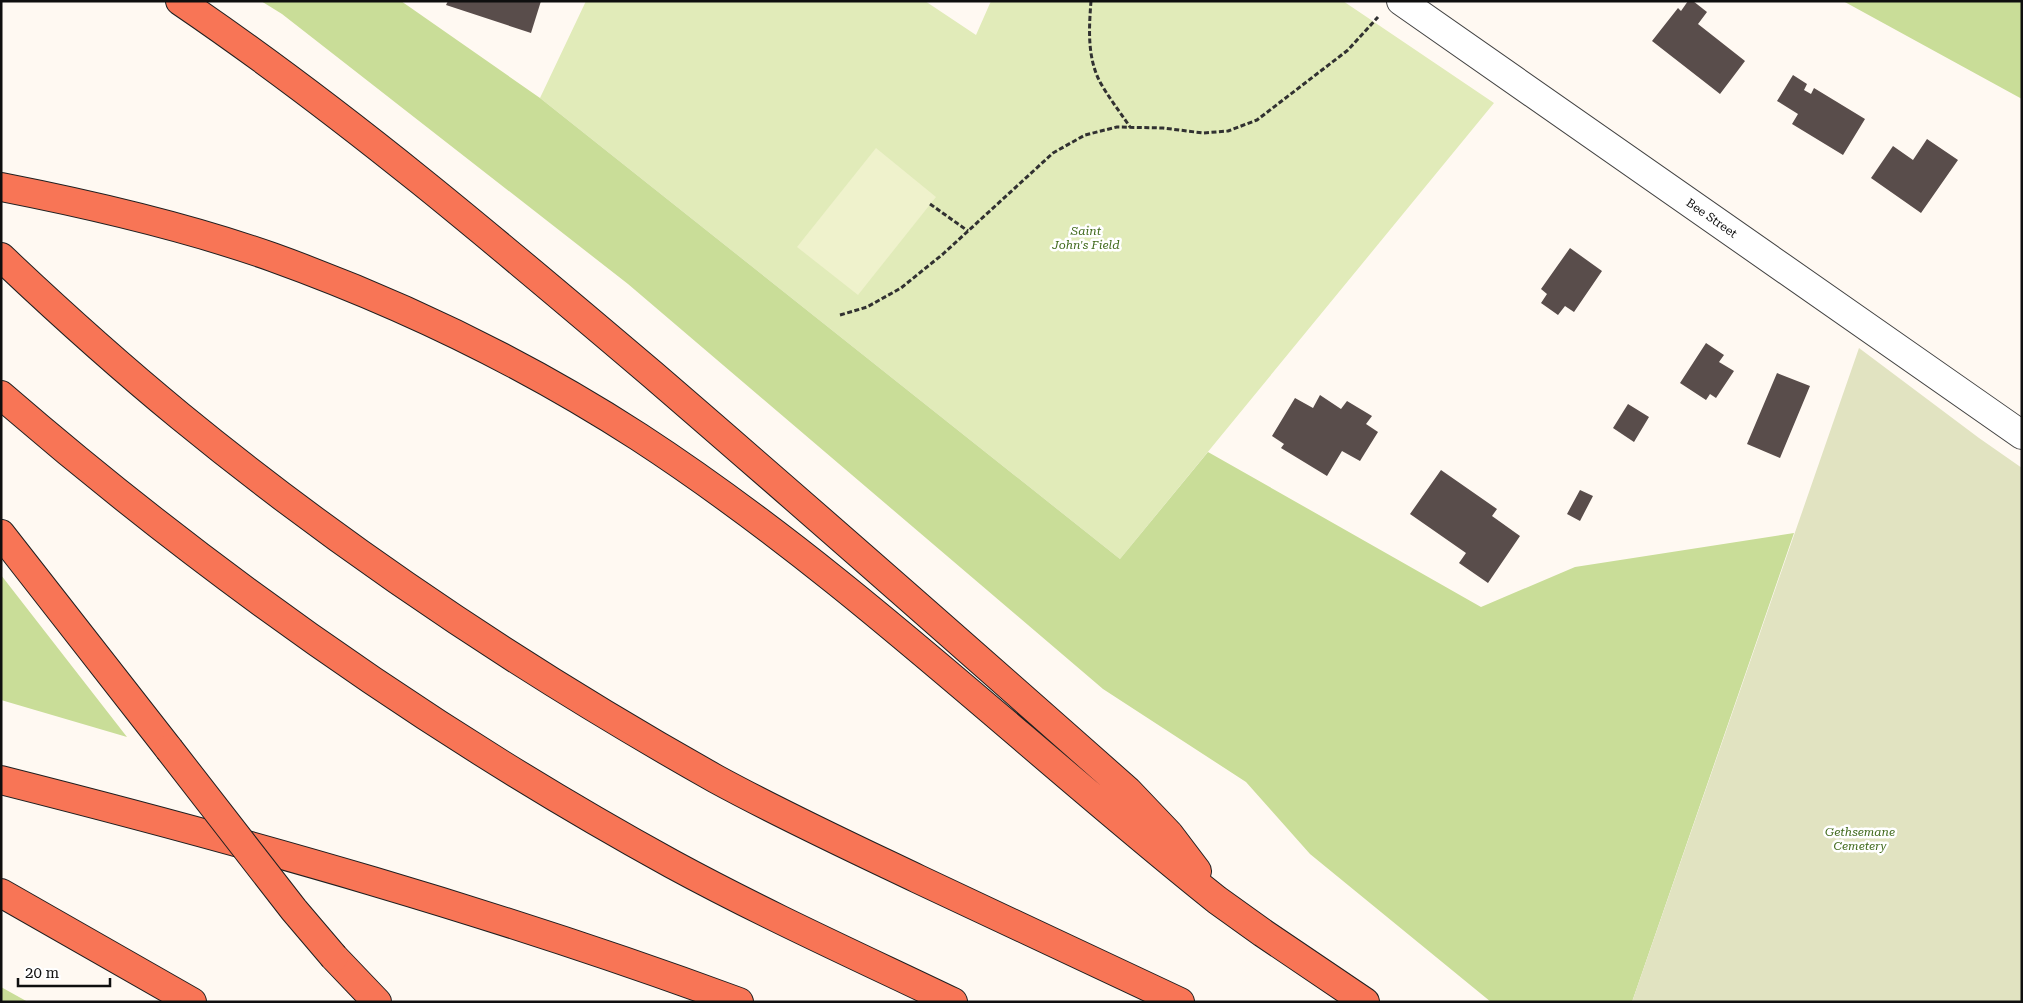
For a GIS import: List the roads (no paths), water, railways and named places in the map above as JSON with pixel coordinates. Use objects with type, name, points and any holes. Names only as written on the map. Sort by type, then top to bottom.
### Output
[{"type":"highway","points":[[180,1],[293,81],[463,214],[855,549],[1134,796],[1170,834],[1217,900]]},
{"type":"highway","points":[[1,187],[60,199],[199,234],[270,256],[325,276],[469,342],[536,376],[596,410],[687,470],[789,545],[1217,900],[1364,1002]]},
{"type":"highway","points":[[1,257],[122,367],[255,476],[385,572],[590,706],[720,781],[863,853],[1180,1002]]},
{"type":"highway","points":[[1,394],[65,450],[162,528],[283,619],[389,692],[492,758],[673,864],[797,928],[953,1002]]},
{"type":"highway","points":[[1,534],[288,902],[334,957],[377,1002]]},
{"type":"highway","points":[[1,780],[191,828],[376,881],[526,928],[739,1002]]},
{"type":"highway","points":[[1,893],[192,1002]]},
{"type":"street","name":"Bee Street","points":[[1390,8],[2022,435]]},
{"type":"park label","name":"Saint John's Field","points":[[1086,238]]},
{"type":"park label","name":"Gethsemane Cemetery","points":[[1860,839]]}]
